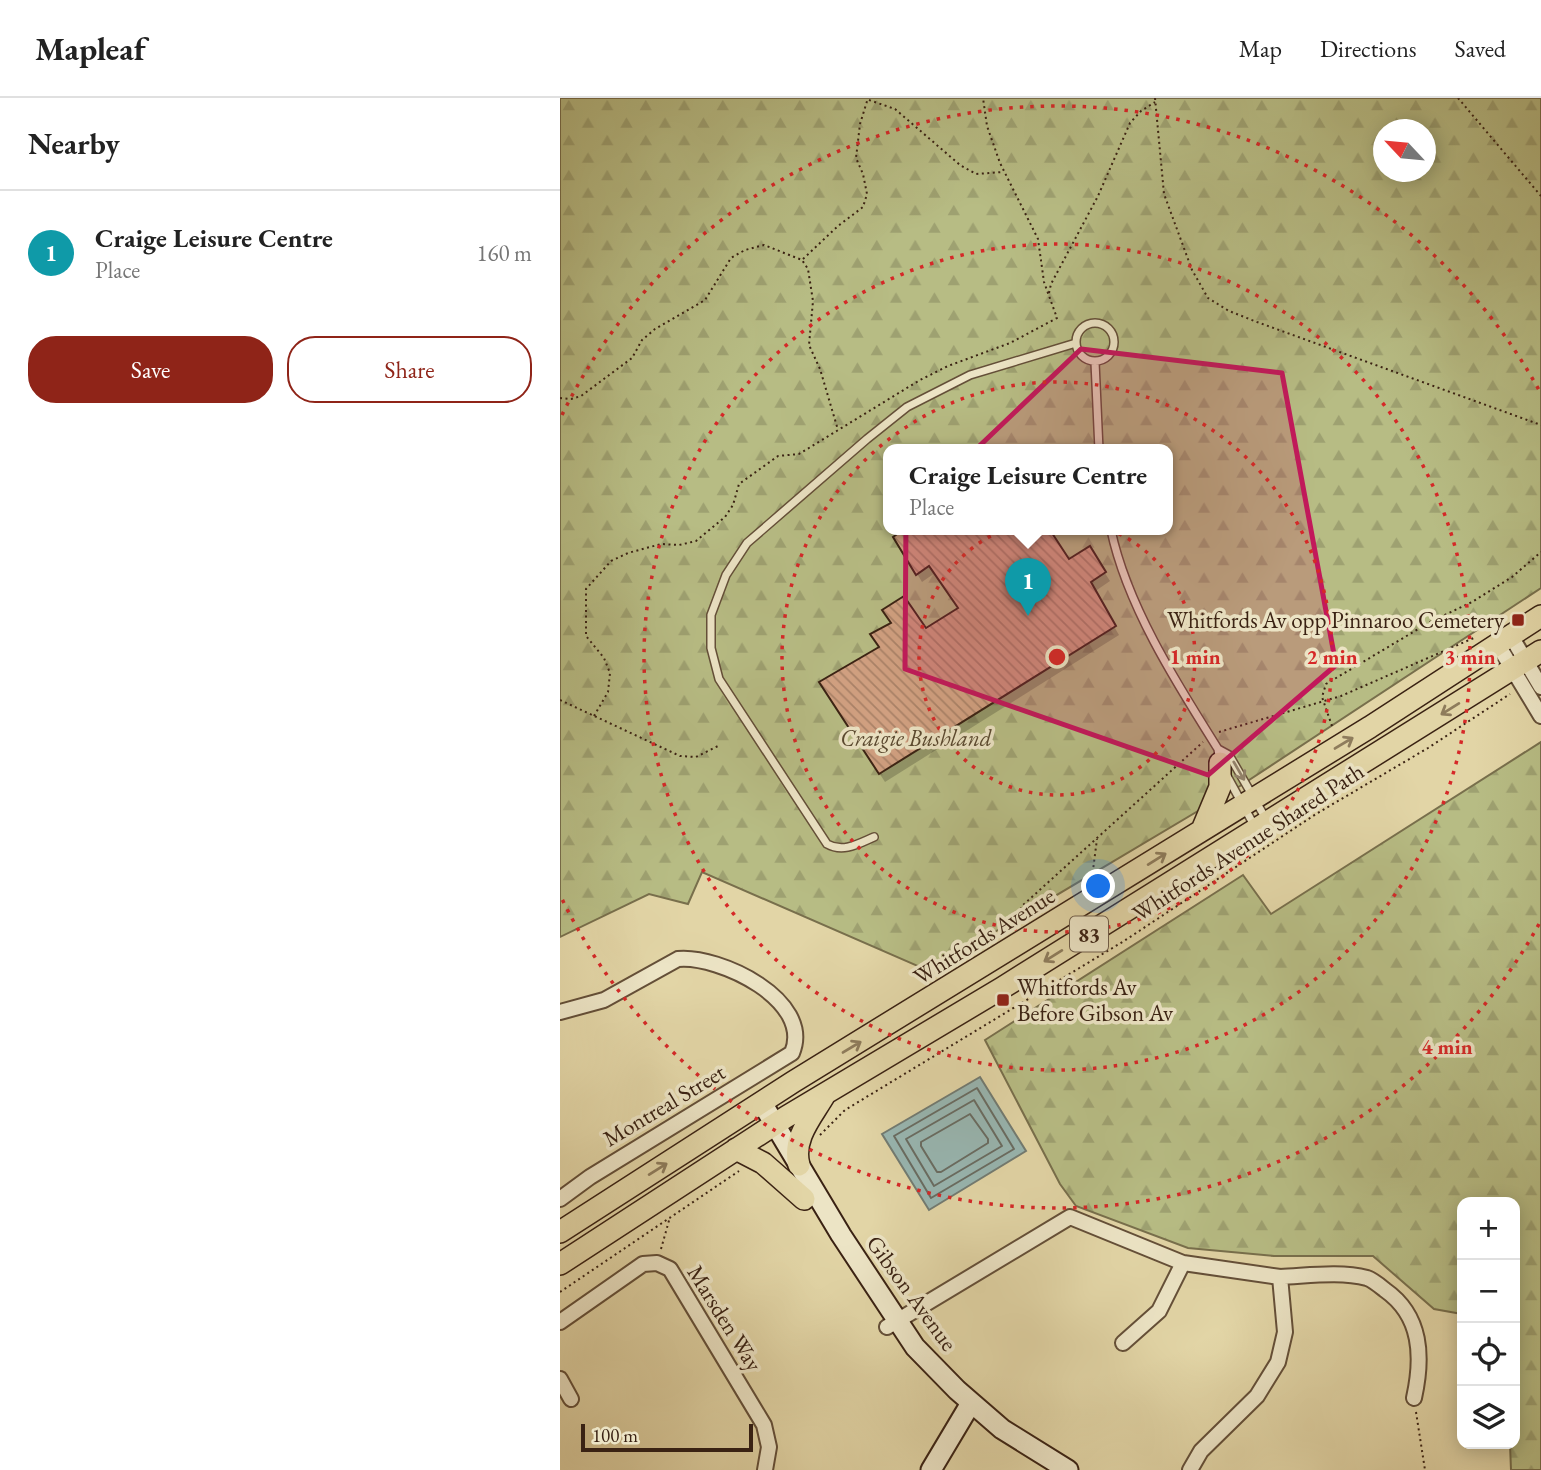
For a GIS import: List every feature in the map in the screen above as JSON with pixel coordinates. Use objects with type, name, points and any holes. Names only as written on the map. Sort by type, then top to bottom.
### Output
[{"type":"main road","name":"Whitfords Avenue","points":[[560,1232],[756,1106],[1249,802],[1497,639],[1541,616]]},
{"type":"main road","name":"83","points":[[560,1264],[827,1091],[1002,989],[1527,660]]},
{"type":"main road","points":[[1202,830],[1220,787],[1219,756]]},
{"type":"main road","points":[[799,1165],[796,1154],[800,1135],[827,1091]]},
{"type":"main road","name":"Gibson Avenue","points":[[756,1106],[804,1199],[892,1324]]},
{"type":"main road","name":"Gibson Avenue","points":[[769,1128],[799,1165],[892,1324],[907,1356],[1044,1470]]},
{"type":"main road","points":[[736,1149],[763,1163],[804,1199]]},
{"type":"main road","points":[[931,1470],[972,1412]]},
{"type":"main road","points":[[943,1470],[972,1412]]},
{"type":"main road","name":"Gibson Avenue","points":[[972,1412],[1068,1470]]},
{"type":"street","points":[[1497,639],[1527,660],[1541,687]]},
{"type":"street","points":[[1527,660],[1541,716]]},
{"type":"street","name":"Montreal Street","points":[[560,1012],[604,1000],[678,959],[701,959],[750,979],[779,999],[796,1032],[792,1053],[590,1177],[560,1199]]},
{"type":"street","points":[[892,1324],[1070,1217],[1183,1263],[1280,1277],[1339,1275],[1369,1278],[1406,1308],[1413,1326],[1421,1367],[1414,1398]]},
{"type":"street","name":"Marsden Way","points":[[560,1322],[643,1264],[657,1263],[670,1269],[764,1425],[769,1447],[765,1470]]},
{"type":"street","points":[[1123,1343],[1159,1311],[1183,1263]]},
{"type":"street","points":[[1190,1470],[1201,1451],[1257,1396],[1278,1362],[1285,1332],[1280,1277]]},
{"type":"street","points":[[560,1379],[571,1399]]},
{"type":"lane","points":[[1098,323],[1111,332],[1114,348],[1110,355],[1095,362],[1082,356],[1076,344],[1082,328],[1098,323]]},
{"type":"lane","points":[[874,836],[845,848],[836,849],[827,844],[719,679],[711,648],[711,615],[726,575],[747,543],[907,407],[970,375],[1076,344]]},
{"type":"lane","points":[[1095,362],[1099,444]]},
{"type":"lane","points":[[1112,535],[1116,553],[1150,634],[1262,826]]},
{"type":"lane","points":[[1219,756],[1230,755],[1262,826]]},
{"type":"path","points":[[594,716],[608,692],[610,673],[604,658],[586,636],[586,589],[611,561],[628,553],[661,544],[680,545],[696,541],[725,517],[733,505],[739,484],[778,456],[799,454],[929,375],[1010,343],[1057,318],[1048,295],[1038,239],[1004,172],[988,126],[983,98]]},
{"type":"path","points":[[1458,98],[1541,196]]},
{"type":"path","points":[[802,260],[863,207],[867,194],[856,158],[860,124],[868,99],[894,109],[960,165],[976,174],[1004,172]]},
{"type":"path","points":[[1048,295],[1051,284],[1098,196],[1130,124],[1156,100]]},
{"type":"path","points":[[1156,100],[1164,194],[1192,270],[1208,298],[1229,311],[1257,322],[1541,425]]},
{"type":"path","points":[[560,398],[580,396],[632,358],[642,340],[655,329],[682,316],[705,300],[731,258],[745,250],[764,245],[802,260],[811,279],[813,301],[809,345],[820,369],[838,430]]},
{"type":"path","points":[[1332,726],[1322,697],[1326,684],[1430,622],[1472,603],[1512,577],[1541,552]]},
{"type":"path","points":[[1009,932],[1015,925],[1022,906],[1197,746],[1216,733],[1341,696],[1497,639]]},
{"type":"path","name":"Whitfords Avenue Shared Path","points":[[825,1131],[845,1110],[1124,940],[1316,814],[1428,748],[1513,692]]},
{"type":"path","points":[[560,700],[680,756],[696,757],[720,745]]},
{"type":"path","points":[[1091,884],[1097,838]]},
{"type":"path","points":[[560,1292],[740,1170]]},
{"type":"path","points":[[657,1263],[670,1216]]},
{"type":"path","points":[[1414,1398],[1425,1470]]},
{"type":"highlighted area","points":[[1081,349],[1282,373],[1336,665],[1208,775],[905,669],[906,516]]},
{"type":"green space","name":"Craigie Bushland","points":[[560,98],[1541,98],[1541,588],[1240,786],[929,971],[702,872],[688,904],[649,894],[560,937]]},
{"type":"green space","points":[[1541,742],[1541,1470],[1511,1470],[1510,1449],[1520,1449],[1520,1197],[1457,1197],[1457,1313],[1434,1309],[1373,1256],[1274,1256],[1188,1248],[1076,1206],[1060,1184],[985,1040],[1243,875],[1271,914]]},
{"type":"water","points":[[980,1077],[1026,1151],[929,1210],[882,1134]]},
{"type":"building","points":[[1053,535],[1069,559],[1090,546],[1106,572],[1091,582],[1116,626],[879,774],[819,682],[879,647],[870,634],[891,623],[882,610],[904,596],[926,628],[958,608],[929,566],[916,575],[893,537]]},
{"type":"place","name":"Craige Leisure Centre","points":[[1028,616]]},
{"type":"place","name":"Whitfords Av opp Pinnaroo Cemetery","points":[[1518,620]]},
{"type":"place","name":"Whitfords Av Before Gibson Av","points":[[1003,1000]]}]
